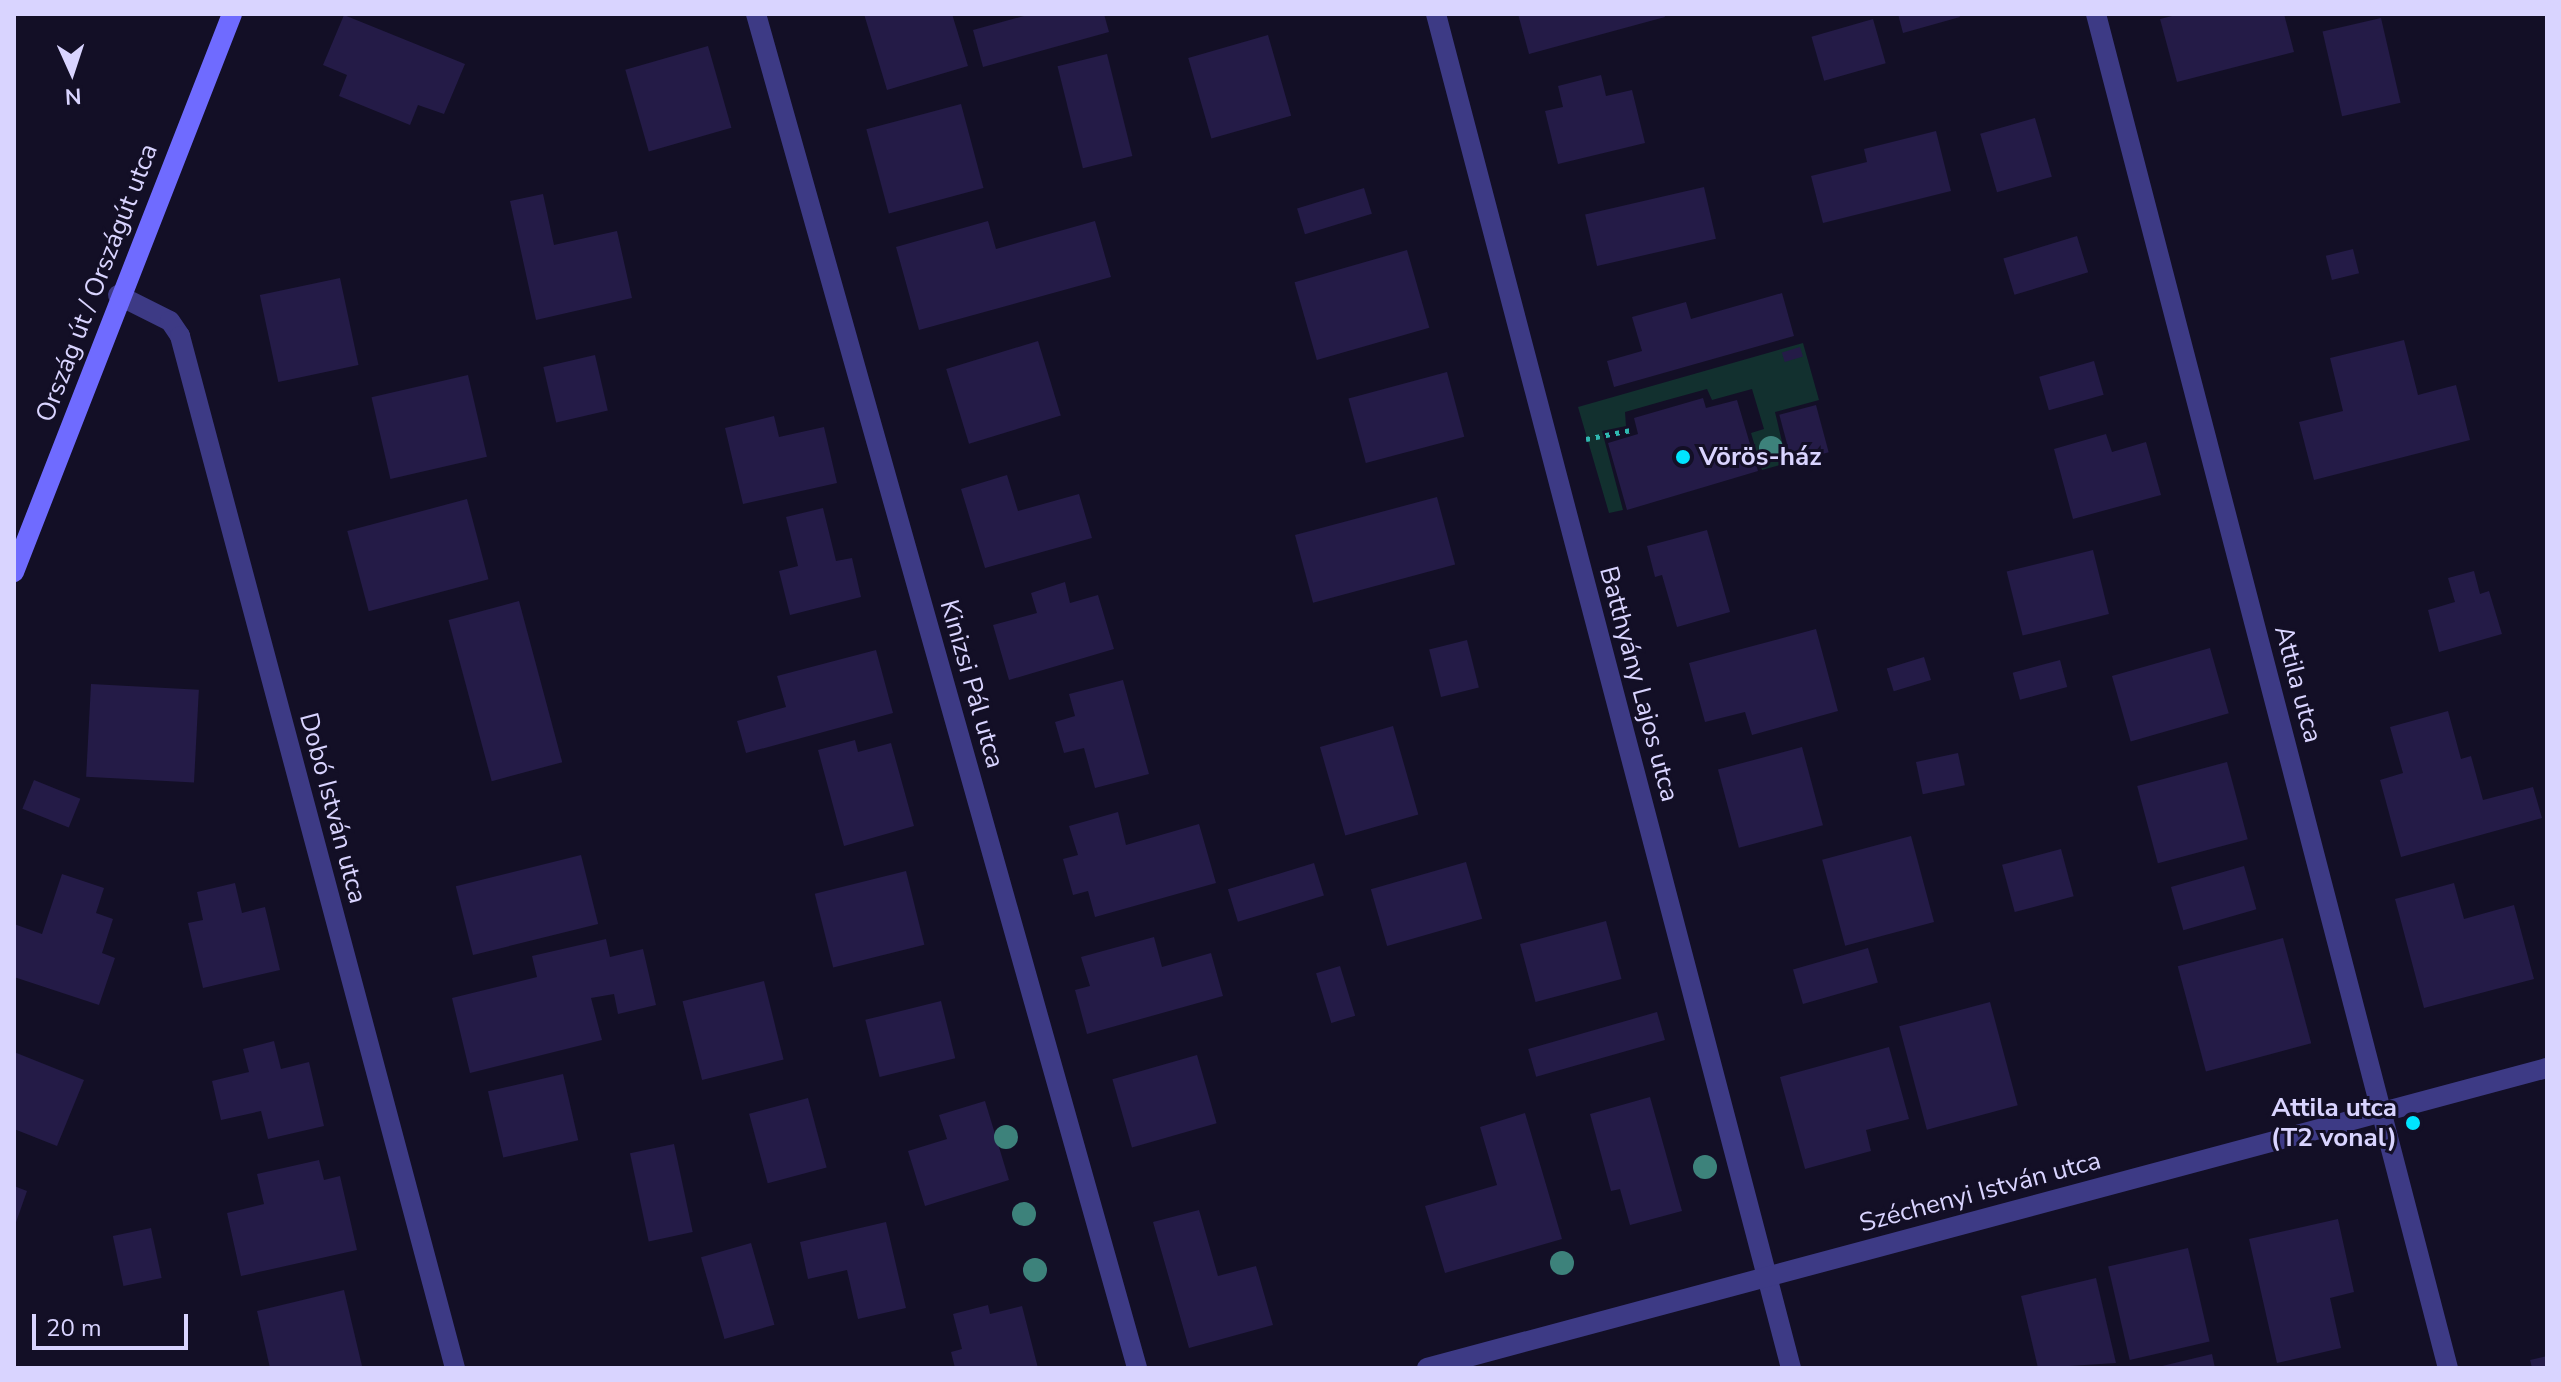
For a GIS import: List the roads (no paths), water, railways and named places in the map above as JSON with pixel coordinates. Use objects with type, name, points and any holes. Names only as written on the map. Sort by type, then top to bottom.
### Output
[{"type":"main road","name":"Ország út / Országút utca","points":[[14,572],[118,295],[232,14]]},
{"type":"street","name":"Kinizsi Pál utca","points":[[756,14],[1137,1368]]},
{"type":"street","name":"Batthyány Lajos utca","points":[[1436,14],[1791,1368]]},
{"type":"street","name":"Attila utca","points":[[2096,14],[2448,1368]]},
{"type":"street","name":"Dobó István utca","points":[[118,295],[170,321],[180,336],[455,1368]]},
{"type":"street","name":"Széchenyi István utca","points":[[1427,1368],[2547,1068]]},
{"type":"place","name":"Vörös-ház","points":[[1683,457]]},
{"type":"place","name":"Attila utca (T2 vonal)","points":[[2413,1123]]}]
